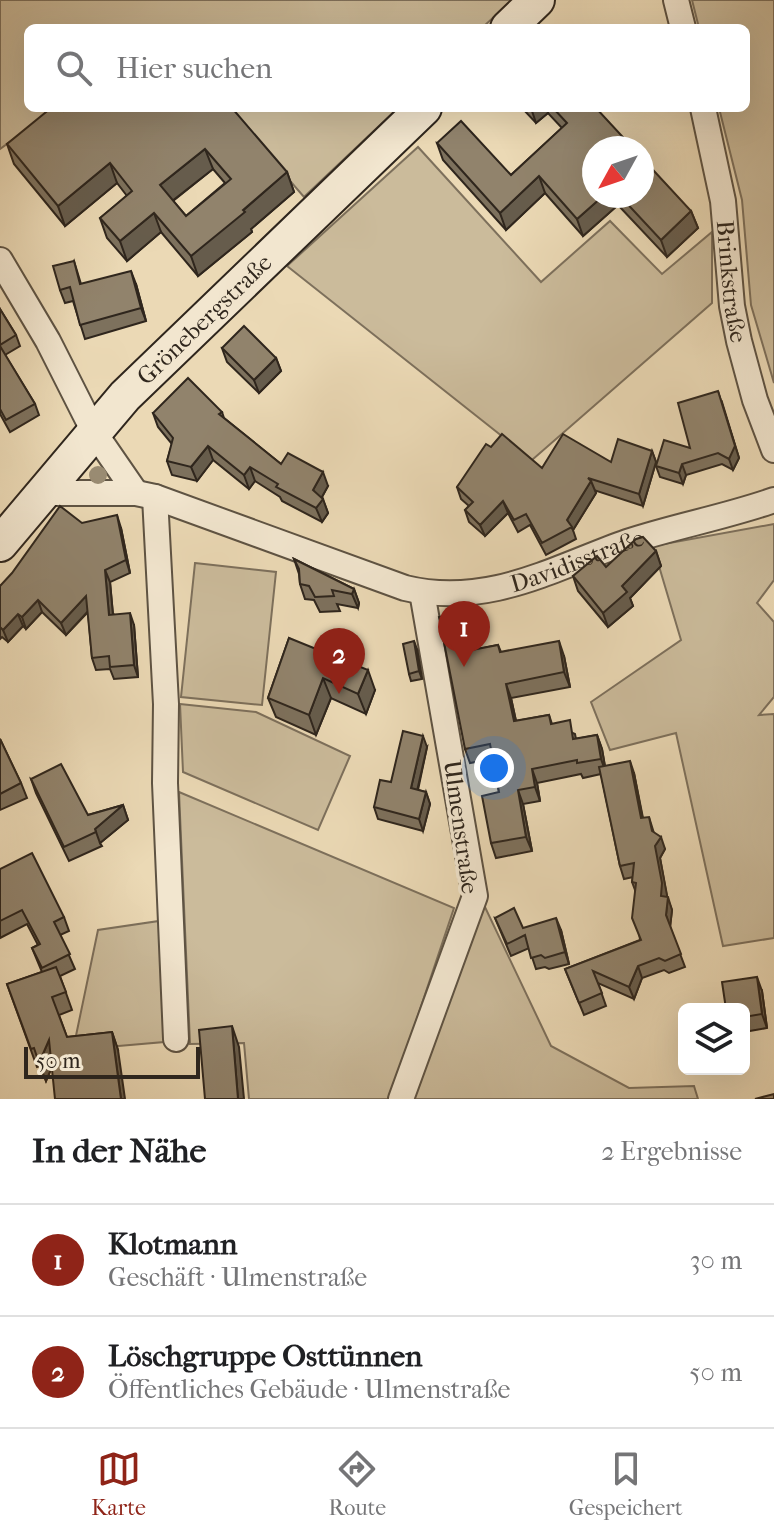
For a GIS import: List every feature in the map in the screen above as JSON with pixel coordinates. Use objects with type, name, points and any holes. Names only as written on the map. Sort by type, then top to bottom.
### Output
[{"type":"street","points":[[512,24],[537,0]]},
{"type":"street","points":[[676,0],[682,24]]},
{"type":"street","name":"Grönebergstraße","points":[[0,544],[125,396],[420,112]]},
{"type":"street","name":"Brinkstraße","points":[[704,112],[723,201],[732,306],[739,341],[755,400],[774,450]]},
{"type":"street","points":[[0,260],[48,341],[94,432],[146,495],[166,704],[165,783],[176,1039]]},
{"type":"street","name":"Davidisstraße","points":[[43,493],[146,495],[422,592],[476,592],[538,579],[628,542],[774,500]]},
{"type":"street","name":"Ulmenstraße","points":[[401,1099],[475,896],[422,592]]},
{"type":"shaded area","points":[[0,0],[512,0],[486,24],[24,24],[24,112],[51,112],[0,149]]},
{"type":"shaded area","points":[[692,0],[774,0],[774,383],[751,305],[742,200],[720,112],[750,112],[750,24],[698,24]]},
{"type":"shaded area","points":[[230,112],[394,112],[304,197]]},
{"type":"shaded area","points":[[418,147],[541,282],[610,221],[662,274],[712,232],[712,303],[532,460],[287,266]]},
{"type":"shaded area","points":[[774,524],[774,580],[757,603],[774,622],[774,697],[759,715],[774,714],[774,938],[723,946],[676,733],[610,750],[591,702],[681,640],[653,546]]},
{"type":"shaded area","points":[[195,563],[276,572],[262,705],[181,697]]},
{"type":"shaded area","points":[[180,704],[256,712],[350,756],[318,830],[183,772]]},
{"type":"shaded area","points":[[179,792],[454,908],[390,1099],[249,1099],[244,1043],[190,1044]]},
{"type":"shaded area","points":[[484,905],[551,1046],[629,1088],[694,1086],[698,1099],[414,1099]]},
{"type":"shaded area","points":[[159,921],[164,1042],[73,1050],[98,930]]},
{"type":"building","points":[[46,112],[235,112],[287,172],[243,210],[245,212],[191,256],[154,213],[120,241],[100,218],[132,191],[110,163],[58,206],[7,144]],"holes":[[[205,149],[231,179],[186,216],[160,185]]]},
{"type":"building","points":[[557,112],[600,112],[622,136],[582,136],[582,208],[589,208],[577,219],[539,176],[500,213],[437,143],[461,121],[511,175],[567,123]]},
{"type":"building","points":[[654,171],[691,211],[661,240],[631,208],[654,208]]},
{"type":"building","points":[[74,261],[80,284],[131,271],[141,308],[80,325],[70,287],[60,290],[53,266]]},
{"type":"building","points":[[0,309],[16,335],[0,345]]},
{"type":"building","points":[[244,326],[276,358],[254,380],[222,348]]},
{"type":"building","points":[[0,346],[35,404],[6,420],[0,409]]},
{"type":"building","points":[[188,378],[222,412],[219,414],[281,464],[288,453],[323,472],[313,490],[323,499],[316,508],[276,487],[278,484],[250,467],[244,475],[208,446],[191,467],[167,461],[173,438],[153,413]]},
{"type":"building","points":[[718,391],[735,446],[729,459],[718,453],[682,464],[679,473],[656,466],[664,440],[690,448],[678,403]]},
{"type":"building","points":[[502,434],[542,468],[563,434],[611,462],[618,439],[652,451],[639,494],[588,478],[591,481],[567,520],[572,527],[542,543],[526,514],[514,520],[503,501],[480,525],[465,510],[473,502],[457,487],[486,444],[491,447]]},
{"type":"building","points":[[60,506],[82,523],[117,515],[126,560],[105,570],[109,615],[130,613],[134,665],[110,667],[109,656],[92,658],[86,596],[61,623],[38,600],[22,617],[18,614],[3,630],[0,627],[0,586]]},
{"type":"building","points":[[643,537],[656,551],[622,586],[627,592],[603,613],[573,576],[597,556],[606,567],[636,539]]},
{"type":"building","points":[[294,559],[354,589],[352,594],[332,590],[334,596],[315,597],[309,586],[300,584],[299,569]]},
{"type":"building","points":[[459,613],[466,651],[498,645],[500,652],[559,641],[564,672],[506,684],[514,721],[549,715],[551,724],[570,720],[573,739],[597,735],[601,759],[577,763],[577,760],[532,769],[535,787],[518,790],[526,837],[491,843],[482,796],[499,792],[490,744],[465,749],[439,617]]},
{"type":"building","points":[[289,638],[368,670],[358,694],[323,678],[309,715],[268,698]]},
{"type":"building","points":[[414,641],[419,671],[409,674],[403,644]]},
{"type":"building","points":[[403,731],[423,736],[411,788],[426,792],[419,819],[374,807],[380,780],[391,782]]},
{"type":"building","points":[[0,739],[21,783],[0,794]]},
{"type":"building","points":[[630,761],[641,818],[649,817],[652,831],[661,837],[655,846],[662,883],[661,896],[668,897],[666,915],[681,954],[665,961],[659,958],[638,966],[629,987],[593,971],[602,993],[579,1003],[565,969],[641,940],[632,918],[636,883],[632,882],[634,863],[620,866],[599,767]]},
{"type":"building","points":[[61,764],[88,815],[123,805],[95,829],[96,832],[64,847],[31,779]]},
{"type":"building","points":[[32,853],[64,917],[54,922],[70,954],[42,968],[32,948],[40,944],[22,910],[0,921],[0,869]]},
{"type":"building","points":[[514,908],[523,928],[556,918],[565,952],[545,958],[541,955],[531,958],[525,935],[507,944],[495,918]]},
{"type":"building","points":[[56,967],[66,992],[52,997],[67,1037],[112,1032],[121,1099],[55,1099],[49,1040],[39,1063],[7,984]]},
{"type":"building","points":[[757,977],[762,1014],[750,1016],[750,1003],[725,1003],[722,982]]},
{"type":"building","points":[[232,1026],[238,1099],[205,1099],[199,1030]]},
{"type":"building","points":[[774,1094],[774,1099],[755,1099]]},
{"type":"place","name":"Klotmann","points":[[464,667]]},
{"type":"place","name":"Löschgruppe Osttünnen","points":[[339,694]]}]
